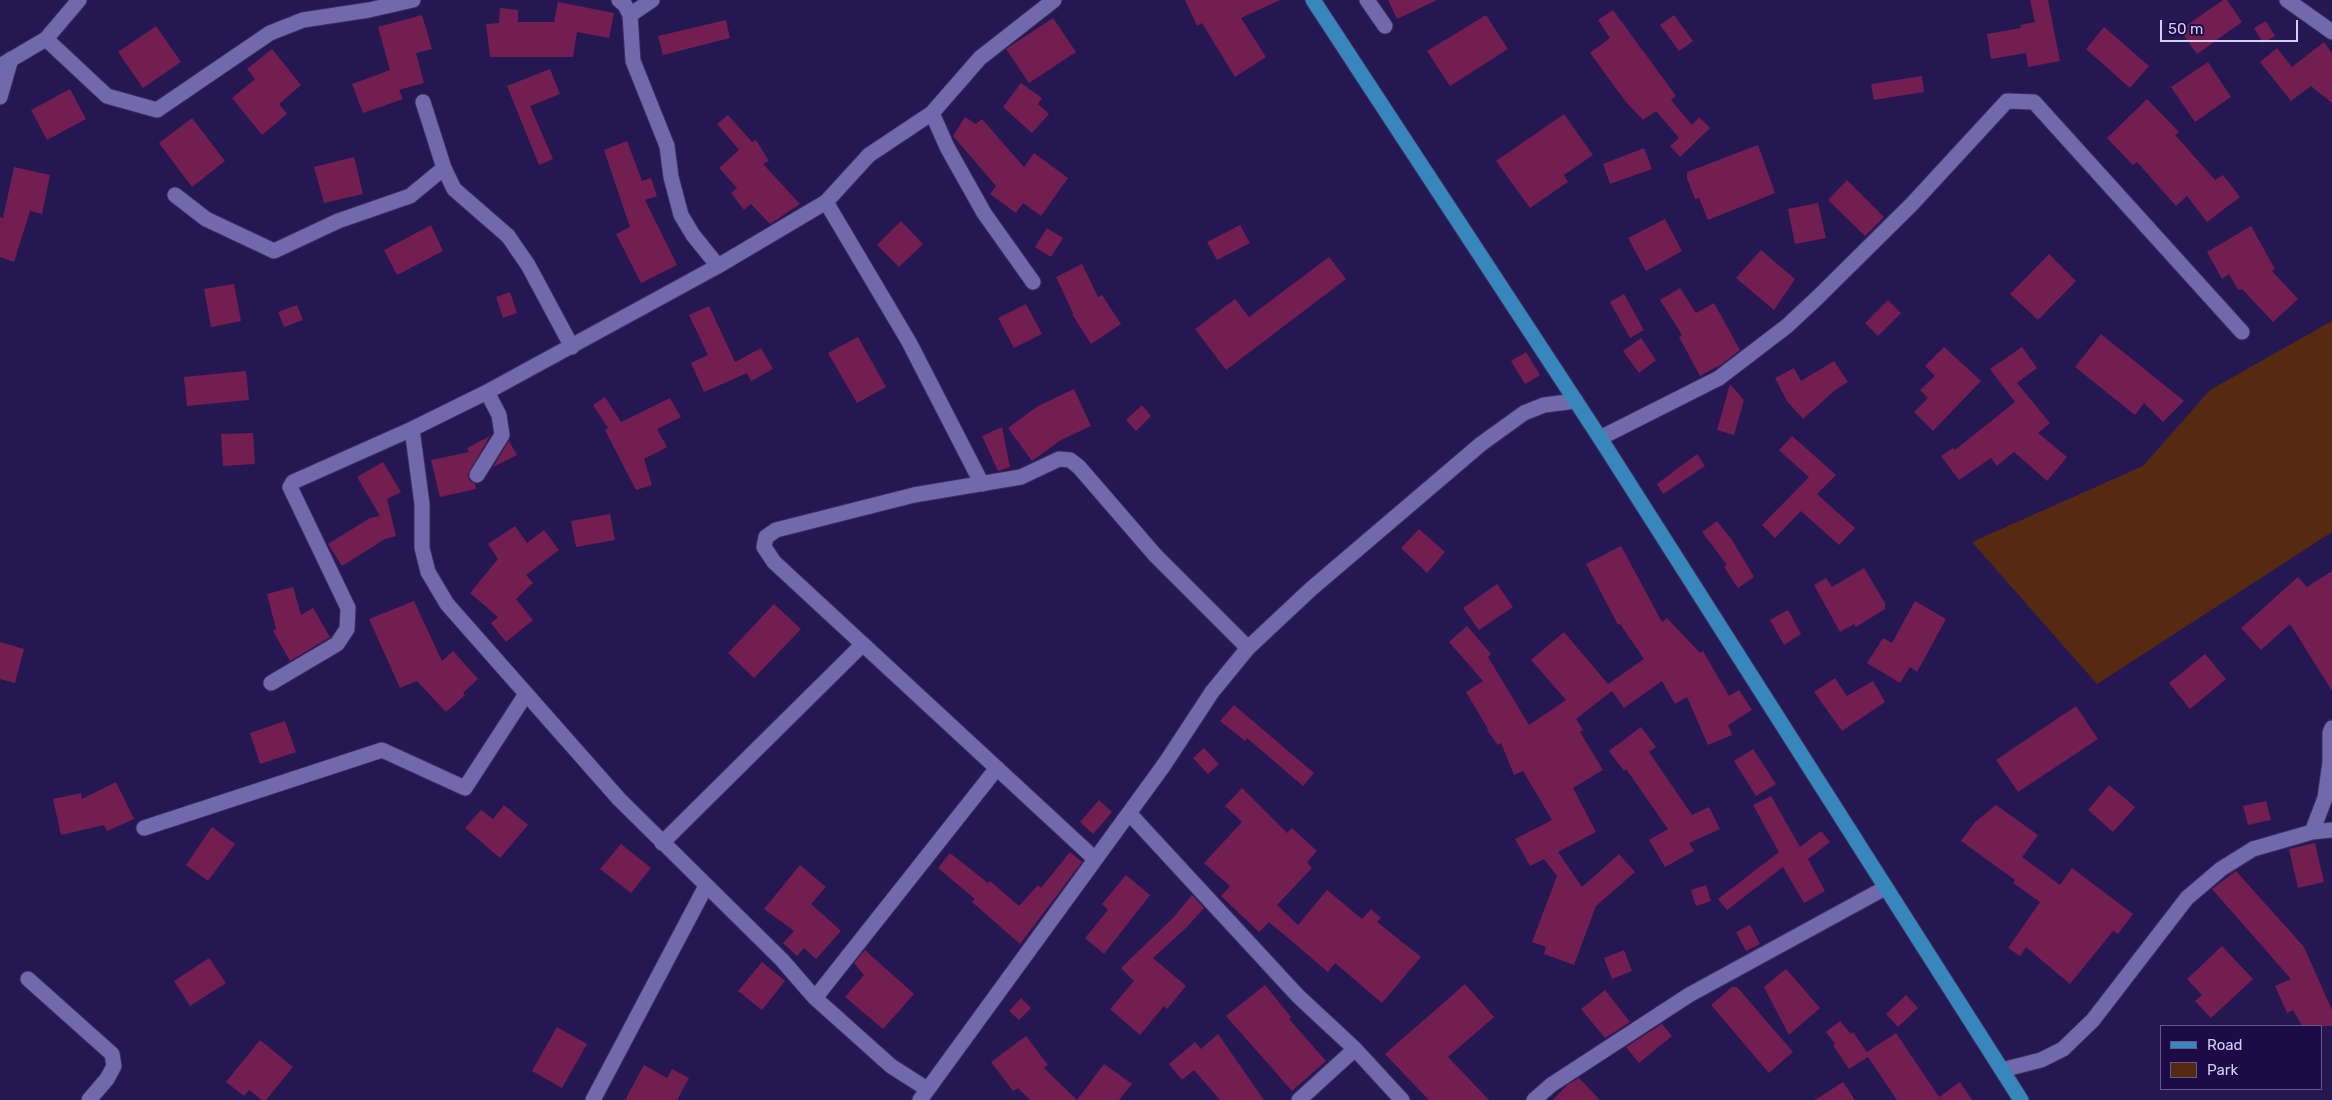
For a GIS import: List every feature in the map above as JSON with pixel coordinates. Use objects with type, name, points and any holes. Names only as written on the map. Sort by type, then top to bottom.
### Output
[{"type":"main road","points":[[1312,0],[1600,438],[2021,1100]]},
{"type":"street","points":[[0,97],[6,63],[46,39],[78,0]]},
{"type":"street","points":[[46,39],[108,96],[158,110],[270,33],[304,20],[369,10],[413,0]]},
{"type":"street","points":[[652,0],[625,5],[633,62],[666,146],[671,178],[681,215],[693,235],[718,266]]},
{"type":"street","points":[[271,683],[337,644],[347,629],[348,608],[290,487],[293,482],[412,429],[487,392],[718,266],[826,202],[870,155],[932,114],[980,58],[1054,0]]},
{"type":"street","points":[[1367,0],[1385,26]]},
{"type":"street","points":[[2295,2],[2332,32]]},
{"type":"street","points":[[1600,438],[1719,378],[1787,326],[1912,204],[2007,101],[2034,102],[2242,332]]},
{"type":"street","points":[[423,102],[444,168],[454,189],[508,236],[528,265],[572,347]]},
{"type":"street","points":[[932,114],[947,147],[984,213],[1033,282]]},
{"type":"street","points":[[175,195],[206,219],[274,252],[338,221],[410,196],[444,168]]},
{"type":"street","points":[[826,202],[909,342],[982,484]]},
{"type":"street","points":[[477,475],[502,435],[499,415],[487,392]]},
{"type":"street","points":[[412,429],[422,504],[422,548],[428,572],[447,604],[619,799],[782,960],[815,998],[923,1094],[1164,765],[1212,692],[1248,648],[1311,589],[1480,444],[1524,413],[1544,405],[1576,401]]},
{"type":"street","points":[[1095,859],[774,562],[764,547],[766,537],[776,530],[914,495],[1021,477],[1059,459],[1070,460],[1079,467],[1155,555],[1248,648]]},
{"type":"street","points":[[662,843],[863,644]]},
{"type":"street","points":[[144,828],[382,750],[465,788],[526,694]]},
{"type":"street","points":[[2312,832],[2325,798],[2332,728]]},
{"type":"street","points":[[815,998],[997,768]]},
{"type":"street","points":[[1129,813],[1298,996],[1355,1049],[1402,1100]]},
{"type":"street","points":[[2002,1070],[2041,1060],[2063,1049],[2093,1020],[2187,898],[2220,869],[2253,848],[2312,832],[2332,830]]},
{"type":"street","points":[[593,1100],[706,886]]},
{"type":"street","points":[[1534,1100],[1551,1085],[1689,995],[1885,888]]},
{"type":"street","points":[[28,979],[112,1054],[114,1066],[107,1079],[90,1100]]},
{"type":"street","points":[[1299,1100],[1355,1049]]},
{"type":"green space","points":[[2332,321],[2332,532],[2097,684],[1972,542],[2143,466],[2210,390]]},
{"type":"building","points":[[1185,0],[1280,0],[1241,18],[1266,57],[1235,77],[1202,23],[1197,26]]},
{"type":"building","points":[[1388,0],[1437,0],[1397,19]]},
{"type":"building","points":[[2030,0],[2048,0],[2060,61],[2028,67],[2026,53],[1991,59],[1987,34],[2021,28],[2020,25],[2035,22]]},
{"type":"building","points":[[2223,0],[2227,0],[2242,22],[2197,54],[2180,30]]},
{"type":"building","points":[[558,2],[614,13],[609,38],[577,32],[573,57],[490,57],[486,24],[499,23],[500,8],[518,10],[518,22],[554,22]]},
{"type":"building","points":[[1613,10],[1676,96],[1671,100],[1692,125],[1699,117],[1710,128],[1680,157],[1670,146],[1679,138],[1656,111],[1643,120],[1626,102],[1590,53],[1610,38],[1598,20]]},
{"type":"building","points":[[422,15],[432,49],[416,53],[424,83],[399,90],[403,99],[363,113],[352,84],[390,70],[378,27]]},
{"type":"building","points":[[1486,15],[1508,49],[1450,86],[1427,51]]},
{"type":"building","points":[[1674,15],[1693,41],[1679,51],[1660,25]]},
{"type":"building","points":[[1053,18],[1076,52],[1029,83],[1006,49]]},
{"type":"building","points":[[726,20],[730,38],[663,55],[658,36]]},
{"type":"building","points":[[2266,21],[2275,36],[2263,43],[2254,28]]},
{"type":"building","points":[[156,26],[181,62],[143,88],[118,52]]},
{"type":"building","points":[[2104,27],[2149,66],[2130,88],[2086,49]]},
{"type":"building","points":[[2324,42],[2332,53],[2332,103],[2311,86],[2291,101],[2260,62],[2277,48],[2292,67]]},
{"type":"building","points":[[272,49],[301,85],[279,104],[287,114],[262,135],[232,98],[255,79],[247,69]]},
{"type":"building","points":[[2208,62],[2231,97],[2195,122],[2171,87]]},
{"type":"building","points":[[550,69],[560,94],[530,106],[553,159],[539,165],[507,86]]},
{"type":"building","points":[[1922,76],[1924,92],[1874,100],[1871,84]]},
{"type":"building","points":[[1021,83],[1042,98],[1038,104],[1049,114],[1032,133],[1003,107]]},
{"type":"building","points":[[70,89],[86,119],[47,140],[31,110]]},
{"type":"building","points":[[2147,99],[2179,132],[2175,135],[2215,180],[2223,175],[2240,197],[2207,222],[2187,196],[2176,206],[2137,162],[2133,165],[2107,138]]},
{"type":"building","points":[[1564,114],[1593,155],[1564,175],[1568,182],[1530,208],[1496,161]]},
{"type":"building","points":[[728,115],[752,142],[756,140],[769,161],[763,164],[800,204],[770,224],[751,204],[744,210],[731,193],[737,188],[719,168],[739,150],[717,124]]},
{"type":"building","points":[[965,117],[976,124],[982,119],[1024,167],[1034,153],[1068,178],[1041,216],[1023,203],[1016,213],[990,194],[996,186],[953,136]]},
{"type":"building","points":[[192,118],[225,161],[192,187],[159,143]]},
{"type":"building","points":[[627,141],[642,181],[651,178],[657,196],[645,200],[677,265],[641,283],[616,234],[630,227],[604,150]]},
{"type":"building","points":[[1758,145],[1775,193],[1708,220],[1699,198],[1695,199],[1687,178],[1687,172]]},
{"type":"building","points":[[1644,148],[1652,169],[1610,184],[1603,164]]},
{"type":"building","points":[[354,157],[363,194],[324,203],[314,167]]},
{"type":"building","points":[[14,167],[50,175],[42,214],[30,211],[14,262],[0,257],[0,217],[3,218]]},
{"type":"building","points":[[1847,180],[1884,217],[1865,236],[1828,200]]},
{"type":"building","points":[[1818,203],[1826,238],[1795,244],[1788,209]]},
{"type":"building","points":[[1665,219],[1682,251],[1646,271],[1628,238]]},
{"type":"building","points":[[901,221],[923,244],[899,267],[877,245]]},
{"type":"building","points":[[431,225],[443,251],[397,275],[384,250]]},
{"type":"building","points":[[1240,225],[1250,243],[1217,260],[1207,242]]},
{"type":"building","points":[[2251,226],[2275,269],[2272,271],[2298,299],[2273,322],[2242,289],[2238,290],[2229,274],[2222,279],[2207,252]]},
{"type":"building","points":[[1047,228],[1063,238],[1051,257],[1035,247]]},
{"type":"building","points":[[1761,250],[1795,279],[1774,310],[1736,278]]},
{"type":"building","points":[[2049,254],[2076,281],[2038,320],[2010,294]]},
{"type":"building","points":[[1329,257],[1346,279],[1226,370],[1195,329],[1235,299],[1249,317]]},
{"type":"building","points":[[1082,264],[1098,297],[1102,295],[1121,324],[1091,344],[1072,314],[1056,277]]},
{"type":"building","points":[[234,284],[241,321],[211,327],[204,289]]},
{"type":"building","points":[[1680,288],[1696,313],[1714,303],[1740,350],[1722,364],[1700,376],[1679,337],[1682,335],[1660,300]]},
{"type":"building","points":[[510,292],[517,313],[503,318],[496,297]]},
{"type":"building","points":[[1624,294],[1644,330],[1630,338],[1610,302]]},
{"type":"building","points":[[1888,300],[1901,313],[1878,336],[1865,323]]},
{"type":"building","points":[[1026,304],[1042,334],[1014,348],[998,318]]},
{"type":"building","points":[[297,305],[303,320],[284,327],[278,312]]},
{"type":"building","points":[[709,306],[735,362],[761,348],[773,369],[751,381],[747,373],[704,392],[691,363],[708,355],[689,315]]},
{"type":"building","points":[[2101,334],[2184,401],[2163,422],[2144,403],[2135,415],[2075,367]]},
{"type":"building","points":[[858,337],[886,387],[857,403],[828,353]]},
{"type":"building","points":[[1641,338],[1656,360],[1639,373],[1623,351]]},
{"type":"building","points":[[1944,347],[1981,381],[1933,431],[1914,412],[1928,398],[1920,390],[1935,376],[1925,366]]},
{"type":"building","points":[[2022,347],[2037,368],[2017,383],[2050,423],[2038,433],[2067,457],[2047,481],[2014,452],[1997,466],[1991,458],[1959,480],[1941,456],[1953,448],[1955,450],[2015,402],[1990,369]]},
{"type":"building","points":[[1526,352],[1540,375],[1525,384],[1511,361]]},
{"type":"building","points":[[1834,361],[1848,382],[1834,391],[1803,419],[1787,401],[1775,378],[1794,368],[1801,381]]},
{"type":"building","points":[[246,371],[249,400],[187,406],[184,377]]},
{"type":"building","points":[[1730,384],[1744,400],[1734,435],[1717,430]]},
{"type":"building","points":[[1074,389],[1091,426],[1061,440],[1032,461],[1008,428],[1038,406]]},
{"type":"building","points":[[605,397],[621,422],[670,398],[681,417],[657,429],[667,447],[644,459],[652,485],[636,490],[605,430],[608,428],[593,405]]},
{"type":"building","points":[[1142,405],[1151,416],[1136,431],[1126,420]]},
{"type":"building","points":[[1002,427],[1010,467],[998,471],[982,436]]},
{"type":"building","points":[[253,433],[255,464],[223,466],[221,434]]},
{"type":"building","points":[[490,436],[468,474],[469,480],[475,484],[476,489],[440,497],[431,460],[469,452],[467,448]]},
{"type":"building","points":[[1792,436],[1836,475],[1817,494],[1855,528],[1839,545],[1801,511],[1775,538],[1762,525],[1809,477],[1779,450]]},
{"type":"building","points":[[509,441],[517,455],[493,467]]},
{"type":"building","points":[[1697,454],[1705,466],[1663,494],[1657,484]]},
{"type":"building","points":[[383,462],[401,492],[387,499],[396,536],[385,539],[342,566],[328,544],[370,518],[380,516],[357,477]]},
{"type":"building","points":[[610,514],[615,540],[576,547],[571,521]]},
{"type":"building","points":[[1717,521],[1732,540],[1754,577],[1738,588],[1724,567],[1727,565],[1702,532]]},
{"type":"building","points":[[515,526],[527,543],[544,530],[559,550],[526,575],[533,583],[516,599],[533,620],[506,642],[491,623],[498,617],[470,593],[498,559],[488,544]]},
{"type":"building","points":[[1419,529],[1445,552],[1427,573],[1401,548]]},
{"type":"building","points":[[1621,546],[1662,622],[1667,618],[1700,653],[1703,651],[1729,696],[1739,690],[1752,710],[1728,725],[1732,735],[1708,745],[1687,697],[1675,704],[1662,681],[1624,708],[1612,691],[1576,719],[1583,730],[1580,732],[1603,770],[1573,788],[1596,832],[1558,852],[1582,887],[1619,854],[1635,872],[1596,906],[1574,965],[1544,954],[1546,947],[1532,942],[1557,876],[1544,859],[1530,866],[1515,839],[1552,820],[1523,771],[1514,775],[1501,743],[1498,745],[1487,730],[1466,692],[1483,681],[1449,642],[1467,626],[1491,654],[1488,657],[1529,725],[1566,700],[1531,660],[1564,632],[1608,684],[1644,659],[1620,624],[1618,625],[1586,564]]},
{"type":"building","points":[[1864,568],[1885,603],[1885,609],[1856,627],[1854,624],[1840,632],[1814,585],[1826,578],[1832,587]]},
{"type":"building","points":[[2332,571],[2332,691],[2290,624],[2261,650],[2241,628],[2298,577],[2307,587]]},
{"type":"building","points":[[1497,584],[1513,607],[1479,630],[1463,608]]},
{"type":"building","points":[[293,587],[301,615],[313,608],[330,637],[290,661],[273,631],[276,629],[267,594]]},
{"type":"building","points":[[414,601],[442,661],[453,651],[478,679],[463,693],[465,695],[446,712],[417,681],[400,688],[369,619]]},
{"type":"building","points":[[1915,601],[1946,619],[1917,672],[1910,667],[1900,683],[1867,663],[1883,638],[1892,643]]},
{"type":"building","points":[[774,604],[801,629],[754,678],[728,653]]},
{"type":"building","points":[[1788,610],[1801,634],[1784,645],[1770,620]]},
{"type":"building","points":[[0,642],[24,649],[15,683],[0,679]]},
{"type":"building","points":[[2205,654],[2226,679],[2190,709],[2169,683]]},
{"type":"building","points":[[1835,678],[1847,696],[1873,681],[1885,702],[1842,731],[1814,692]]},
{"type":"building","points":[[1234,705],[1314,773],[1303,786],[1247,738],[1245,741],[1220,721]]},
{"type":"building","points":[[2076,706],[2098,739],[2018,792],[1996,760]]},
{"type":"building","points":[[285,721],[296,752],[260,764],[250,733]]},
{"type":"building","points":[[1641,727],[1656,747],[1649,752],[1692,815],[1709,807],[1720,829],[1689,843],[1694,851],[1665,867],[1649,840],[1668,829],[1626,769],[1624,771],[1609,751]]},
{"type":"building","points":[[1204,748],[1219,764],[1208,774],[1193,758]]},
{"type":"building","points":[[1753,749],[1776,784],[1756,796],[1734,761]]},
{"type":"building","points":[[116,782],[134,819],[107,831],[104,825],[61,835],[53,799],[81,793],[82,799]]},
{"type":"building","points":[[2109,785],[2135,807],[2113,832],[2088,810]]},
{"type":"building","points":[[1242,788],[1287,833],[1292,828],[1317,851],[1307,862],[1312,868],[1277,905],[1298,925],[1327,890],[1362,919],[1371,909],[1381,918],[1377,922],[1421,957],[1382,1003],[1335,963],[1328,972],[1269,922],[1259,932],[1221,896],[1230,886],[1204,863],[1242,822],[1225,806]]},
{"type":"building","points":[[1771,796],[1800,847],[1821,831],[1830,842],[1808,859],[1825,891],[1804,903],[1783,867],[1727,910],[1718,899],[1779,852],[1753,805]]},
{"type":"building","points":[[1099,800],[1112,812],[1093,834],[1080,822]]},
{"type":"building","points":[[2266,801],[2271,820],[2248,825],[2243,806]]},
{"type":"building","points":[[504,805],[528,825],[500,858],[465,828],[481,810],[493,819]]},
{"type":"building","points":[[1996,805],[2038,835],[2022,857],[2060,885],[2072,868],[2133,914],[2118,934],[2113,931],[2070,984],[2026,947],[2020,956],[2008,948],[2040,902],[2013,883],[2015,880],[1961,841],[1975,822]]},
{"type":"building","points":[[212,827],[235,844],[208,881],[186,865]]},
{"type":"building","points":[[2315,843],[2324,882],[2298,888],[2289,849]]},
{"type":"building","points":[[621,844],[651,868],[631,893],[600,869]]},
{"type":"building","points":[[1070,852],[1082,862],[1020,944],[972,902],[975,899],[938,868],[950,853],[988,883],[990,881],[1019,906],[1038,885],[1041,888]]},
{"type":"building","points":[[800,865],[826,887],[811,904],[841,931],[816,959],[804,948],[797,956],[783,943],[794,931],[764,909]]},
{"type":"building","points":[[2236,871],[2304,947],[2332,1010],[2332,1026],[2301,1025],[2293,1010],[2287,1013],[2275,986],[2291,979],[2212,889]]},
{"type":"building","points":[[1126,875],[1150,895],[1104,954],[1085,938],[1108,910],[1102,904]]},
{"type":"building","points":[[1706,885],[1711,901],[1696,906],[1691,890]]},
{"type":"building","points":[[1192,895],[1204,908],[1187,927],[1153,958],[1186,986],[1167,1009],[1164,1006],[1140,1035],[1110,1009],[1134,981],[1121,968],[1174,917]]},
{"type":"building","points":[[1750,925],[1760,944],[1746,951],[1736,932]]},
{"type":"building","points":[[2222,946],[2253,979],[2211,1018],[2195,1001],[2202,995],[2187,979]]},
{"type":"building","points":[[865,950],[914,994],[883,1029],[845,997],[864,975],[854,963]]},
{"type":"building","points":[[1624,950],[1632,971],[1612,979],[1604,958]]},
{"type":"building","points":[[209,958],[226,983],[190,1006],[174,981]]},
{"type":"building","points":[[762,962],[785,981],[762,1010],[738,991]]},
{"type":"building","points":[[1786,969],[1820,1008],[1789,1035],[1764,987]]},
{"type":"building","points":[[1465,984],[1494,1017],[1448,1057],[1489,1100],[1429,1100],[1385,1054]]},
{"type":"building","points":[[1265,985],[1291,1017],[1289,1019],[1326,1061],[1292,1091],[1226,1016]]},
{"type":"building","points":[[1732,987],[1737,987],[1793,1052],[1769,1073],[1711,1005]]},
{"type":"building","points":[[1605,990],[1630,1022],[1605,1038],[1581,1009]]},
{"type":"building","points":[[1906,995],[1918,1008],[1898,1027],[1886,1014]]},
{"type":"building","points":[[1021,998],[1031,1008],[1019,1020],[1009,1011]]},
{"type":"building","points":[[1840,1021],[1851,1034],[1853,1032],[1867,1052],[1896,1033],[1939,1097],[1960,1082],[1972,1100],[1897,1100],[1868,1057],[1849,1069],[1826,1032]]},
{"type":"building","points":[[1662,1024],[1672,1036],[1639,1063],[1626,1047]]},
{"type":"building","points":[[557,1027],[587,1044],[562,1088],[532,1071]]},
{"type":"building","points":[[1218,1034],[1264,1100],[1220,1100],[1194,1070],[1182,1080],[1169,1064],[1195,1042],[1201,1049]]},
{"type":"building","points":[[1026,1036],[1048,1065],[1044,1068],[1077,1100],[1030,1100],[1018,1088],[1013,1091],[991,1062]]},
{"type":"building","points":[[260,1040],[293,1067],[266,1100],[262,1100],[249,1090],[244,1096],[226,1082]]},
{"type":"building","points":[[1104,1064],[1132,1084],[1119,1100],[1077,1100]]},
{"type":"building","points":[[644,1065],[667,1078],[672,1069],[689,1078],[677,1100],[625,1100]]},
{"type":"building","points":[[1579,1078],[1600,1100],[1553,1100],[1567,1085]]},
{"type":"building","points":[[1843,1082],[1855,1100],[1815,1100]]}]
